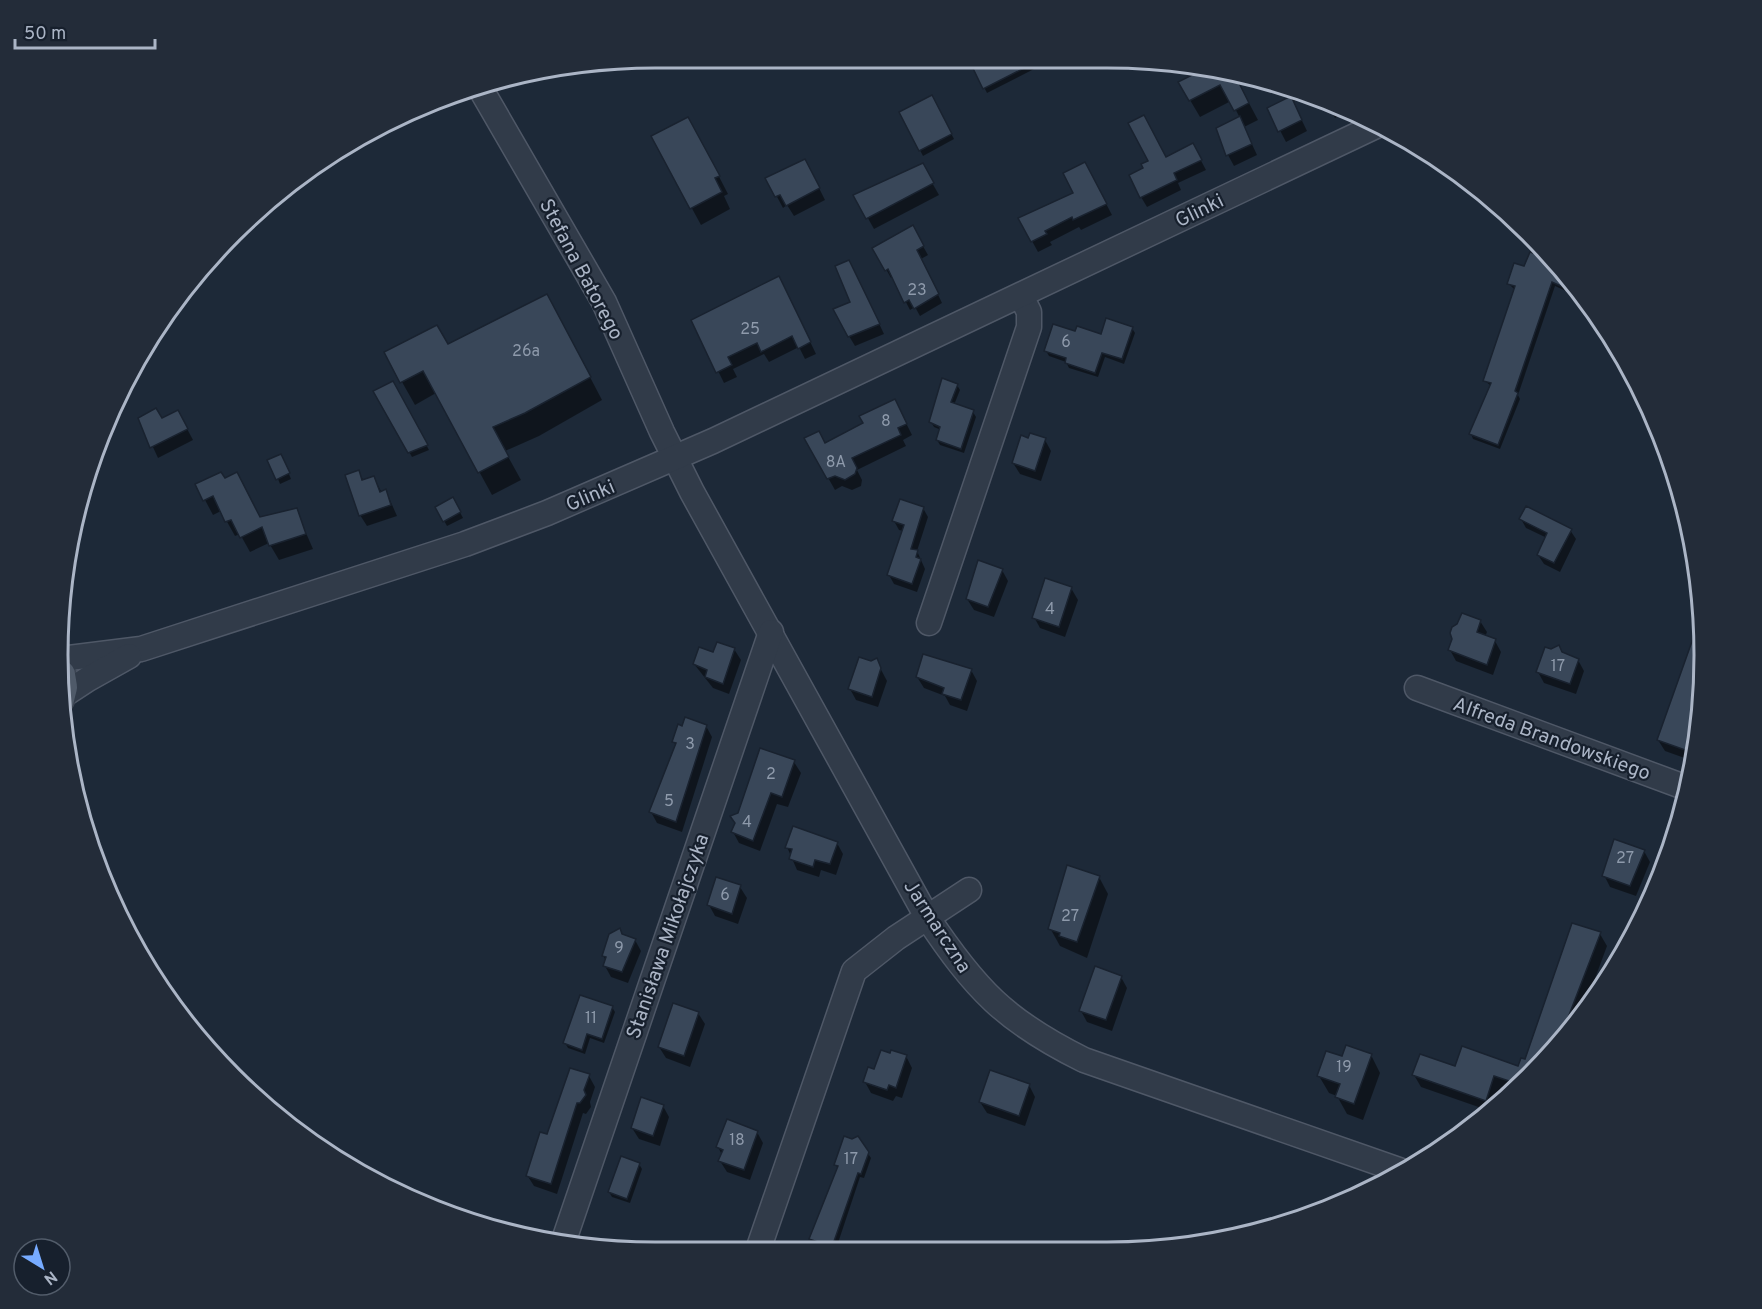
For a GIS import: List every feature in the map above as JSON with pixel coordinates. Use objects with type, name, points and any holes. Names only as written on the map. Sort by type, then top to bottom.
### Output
[{"type":"street","name":"Stefana Batorego","points":[[484,94],[604,302],[675,458]]},
{"type":"street","name":"Glinki","points":[[68,658],[141,649],[465,544],[547,513],[675,458],[1369,129]]},
{"type":"street","points":[[929,623],[1029,327],[1029,312],[1021,296]]},
{"type":"street","name":"Jarmarczna","points":[[675,458],[927,916],[957,961],[982,991],[1005,1013],[1052,1044],[1107,1069],[1392,1168]]},
{"type":"street","name":"Stanisława Mikołajczyka","points":[[566,1234],[771,632]]},
{"type":"street","name":"Glinki","points":[[69,692],[141,649]]},
{"type":"street","name":"Alfreda Brandowskiego","points":[[1417,688],[1679,785]]},
{"type":"street","points":[[761,1242],[854,970],[927,916],[969,890]]},
{"type":"building","points":[[973,68],[1024,68],[983,89]]},
{"type":"building","points":[[1193,74],[1239,83],[1249,103],[1234,111],[1220,85],[1189,101],[1178,82]]},
{"type":"building","points":[[932,95],[952,134],[919,151],[899,112]]},
{"type":"building","points":[[1292,98],[1302,120],[1278,132],[1267,108]]},
{"type":"building","points":[[1144,115],[1166,157],[1193,143],[1202,160],[1174,173],[1177,180],[1140,198],[1129,175],[1143,168],[1141,164],[1148,161],[1128,123]]},
{"type":"building","points":[[1240,116],[1252,144],[1226,156],[1216,128]]},
{"type":"building","points":[[688,117],[720,176],[715,178],[722,192],[690,209],[651,136]]},
{"type":"building","points":[[805,159],[820,188],[786,206],[780,195],[775,197],[765,178]]},
{"type":"building","points":[[1085,162],[1107,204],[1073,220],[1072,217],[1045,231],[1047,234],[1031,242],[1018,218],[1073,193],[1063,173]]},
{"type":"building","points":[[923,163],[934,183],[866,219],[853,195]]},
{"type":"building","points":[[913,225],[924,246],[917,250],[939,294],[914,309],[909,300],[904,303],[888,269],[885,271],[872,248]]},
{"type":"building","points":[[1530,252],[1537,254],[1566,288],[1552,282],[1515,391],[1518,393],[1498,445],[1469,434],[1491,383],[1483,381],[1515,286],[1507,284],[1514,263],[1524,266]]},
{"type":"building","points":[[849,260],[880,324],[848,337],[833,309],[850,302],[835,266]]},
{"type":"building","points":[[779,276],[811,342],[798,349],[792,336],[761,352],[757,343],[728,357],[732,365],[716,373],[691,320]]},
{"type":"building","points":[[547,294],[591,377],[525,413],[493,427],[509,457],[478,473],[423,371],[400,383],[384,352],[437,325],[448,344]]},
{"type":"building","points":[[1106,318],[1133,327],[1122,359],[1102,353],[1095,373],[1065,363],[1066,358],[1044,351],[1053,324],[1075,331],[1077,326],[1101,334]]},
{"type":"building","points":[[942,378],[958,384],[951,402],[974,410],[961,449],[936,440],[940,427],[929,422]]},
{"type":"building","points":[[393,381],[428,445],[408,453],[373,391]]},
{"type":"building","points":[[895,399],[907,424],[898,428],[901,435],[852,458],[857,468],[855,474],[845,480],[835,476],[827,479],[804,438],[819,431],[825,443],[863,423],[859,416]]},
{"type":"building","points":[[156,408],[162,418],[178,410],[188,429],[150,448],[138,418]]},
{"type":"building","points":[[1030,433],[1046,438],[1035,471],[1012,463],[1021,435],[1028,438]]},
{"type":"building","points":[[281,454],[290,473],[276,480],[267,460]]},
{"type":"building","points":[[359,470],[362,480],[374,476],[380,492],[386,489],[391,505],[359,516],[345,475]]},
{"type":"building","points":[[221,472],[225,478],[237,472],[260,517],[297,508],[306,534],[269,546],[262,527],[240,538],[231,520],[225,522],[213,496],[203,501],[195,484]]},
{"type":"building","points":[[453,497],[461,512],[443,522],[435,507]]},
{"type":"building","points":[[900,499],[924,507],[911,549],[918,550],[916,557],[921,559],[912,584],[887,575],[904,525],[892,521]]},
{"type":"building","points":[[1526,506],[1572,529],[1554,563],[1537,555],[1547,533],[1519,519]]},
{"type":"building","points":[[978,560],[1003,569],[988,607],[966,599]]},
{"type":"building","points":[[1045,578],[1072,587],[1059,627],[1032,618]]},
{"type":"building","points":[[1462,613],[1481,620],[1477,632],[1496,639],[1487,665],[1448,650],[1452,639],[1450,633],[1452,627],[1457,624]]},
{"type":"building","points":[[1694,637],[1693,693],[1686,750],[1657,740]]},
{"type":"building","points":[[717,642],[735,648],[723,684],[705,677],[707,670],[693,664],[699,647],[713,652]]},
{"type":"building","points":[[1559,645],[1562,652],[1579,659],[1570,684],[1536,672],[1545,647],[1551,649]]},
{"type":"building","points":[[923,654],[972,669],[961,700],[942,694],[944,688],[916,677]]},
{"type":"building","points":[[859,657],[871,661],[877,658],[881,668],[872,697],[848,689]]},
{"type":"building","points":[[685,717],[707,725],[676,822],[649,812],[676,743],[672,742],[678,724],[682,726]]},
{"type":"building","points":[[760,748],[795,760],[782,797],[771,793],[753,841],[731,832],[735,823],[730,816],[738,813]]},
{"type":"building","points":[[793,826],[838,842],[830,864],[815,860],[813,867],[789,859],[792,849],[785,848]]},
{"type":"building","points":[[1614,839],[1645,850],[1630,886],[1602,876]]},
{"type":"building","points":[[1067,865],[1100,876],[1077,942],[1059,936],[1060,933],[1048,929]]},
{"type":"building","points":[[716,877],[741,885],[732,914],[707,905]]},
{"type":"building","points":[[1572,923],[1601,932],[1568,1019],[1549,1042],[1511,1082],[1494,1076],[1486,1101],[1412,1075],[1420,1054],[1455,1066],[1462,1046],[1518,1066],[1521,1058],[1525,1059]]},
{"type":"building","points":[[620,928],[622,934],[636,939],[622,972],[603,966],[606,957],[602,956],[609,934]]},
{"type":"building","points":[[1095,966],[1122,976],[1106,1020],[1079,1011]]},
{"type":"building","points":[[580,995],[613,1006],[602,1039],[587,1034],[582,1050],[563,1043]]},
{"type":"building","points":[[673,1003],[699,1012],[684,1056],[658,1047]]},
{"type":"building","points":[[1346,1045],[1372,1054],[1354,1104],[1335,1097],[1340,1084],[1317,1076],[1326,1051],[1342,1056]]},
{"type":"building","points":[[881,1050],[890,1053],[891,1050],[907,1055],[896,1088],[889,1085],[887,1090],[863,1082],[868,1067],[874,1069]]},
{"type":"building","points":[[570,1068],[590,1074],[584,1090],[586,1095],[580,1103],[577,1103],[551,1184],[526,1176],[540,1132],[547,1134]]},
{"type":"building","points":[[990,1070],[1030,1084],[1019,1116],[979,1102]]},
{"type":"building","points":[[641,1097],[664,1105],[653,1136],[631,1128]]},
{"type":"building","points":[[727,1119],[758,1131],[744,1170],[718,1161],[723,1150],[716,1147]]},
{"type":"building","points":[[844,1136],[852,1139],[858,1136],[869,1152],[861,1174],[858,1173],[834,1242],[818,1242],[809,1239],[838,1166],[834,1165]]},
{"type":"building","points":[[621,1156],[640,1163],[627,1199],[608,1192]]}]
